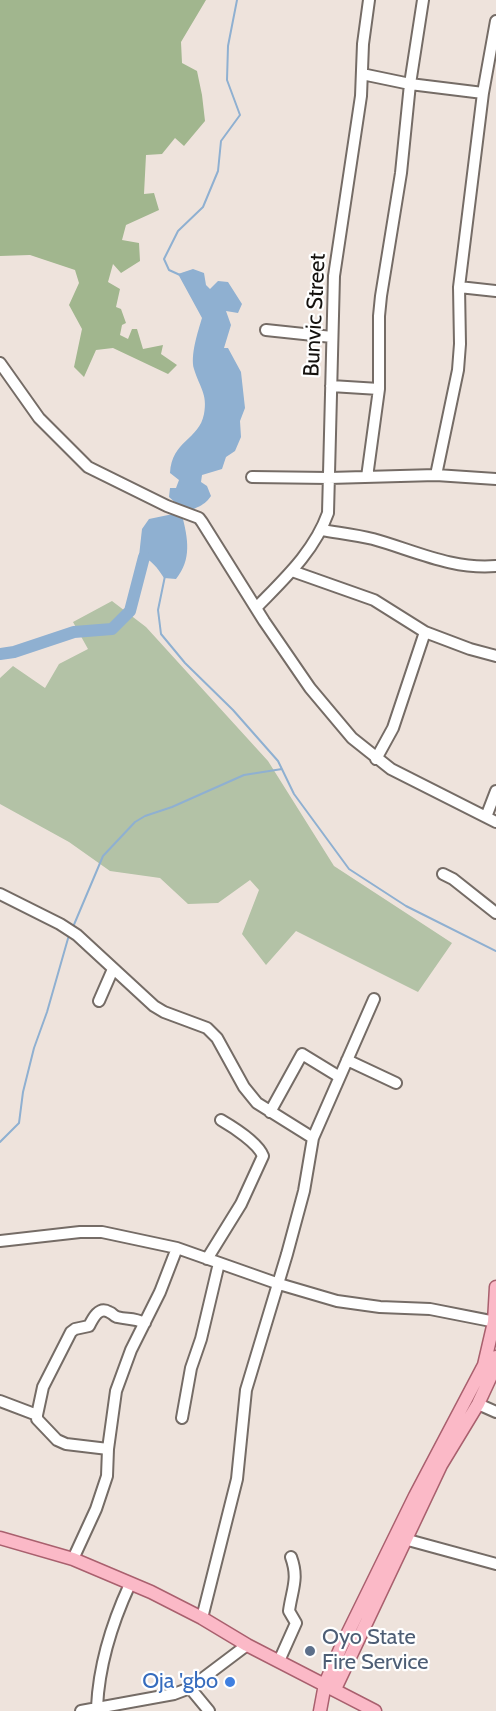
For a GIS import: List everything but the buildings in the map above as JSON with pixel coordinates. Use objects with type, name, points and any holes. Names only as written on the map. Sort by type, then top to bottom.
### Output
[{"type":"main road","points":[[320,1711],[419,1487],[484,1365],[495,1322],[496,1287]]},
{"type":"main road","points":[[330,1687],[408,1540],[441,1466],[478,1404],[491,1376],[496,1357]]},
{"type":"main road","points":[[0,1538],[73,1559],[130,1584],[202,1618],[247,1645],[375,1711]]},
{"type":"street","name":"Bunvic Street","points":[[256,608],[312,547],[322,530],[328,513],[332,298],[336,255],[359,109],[369,0]]},
{"type":"street","points":[[367,477],[379,389],[378,316],[401,173],[410,84],[423,0]]},
{"type":"street","points":[[436,475],[458,370],[459,287],[483,93],[496,21]]},
{"type":"street","points":[[362,74],[410,84],[483,93]]},
{"type":"street","points":[[459,287],[496,291]]},
{"type":"street","points":[[266,330],[332,337]]},
{"type":"street","points":[[0,363],[39,418],[88,467],[167,506],[194,516],[325,707],[352,738],[376,759],[391,769],[491,820],[496,791]]},
{"type":"street","points":[[331,386],[379,389]]},
{"type":"street","points":[[252,477],[329,478],[436,475],[496,479]]},
{"type":"street","points":[[322,530],[373,540],[453,563],[469,566],[496,566]]},
{"type":"street","points":[[292,571],[374,600],[425,632],[496,656]]},
{"type":"street","points":[[376,759],[393,728],[425,632]]},
{"type":"street","points":[[443,874],[453,879],[496,913]]},
{"type":"street","points":[[0,894],[77,935],[154,1006],[207,1028],[217,1038],[244,1087],[257,1102],[313,1137]]},
{"type":"street","points":[[99,1001],[113,969]]},
{"type":"street","points":[[202,1618],[237,1479],[246,1390],[279,1284],[304,1191],[313,1137],[374,999]]},
{"type":"street","points":[[270,1112],[302,1054],[338,1076]]},
{"type":"street","points":[[347,1060],[396,1083]]},
{"type":"street","points":[[207,1259],[241,1204],[263,1156],[249,1140],[221,1120]]},
{"type":"street","points":[[0,1240],[91,1231],[177,1248],[279,1284],[345,1303],[430,1309],[495,1322]]},
{"type":"street","points":[[73,1559],[103,1493],[107,1476],[108,1449],[116,1391],[131,1350],[160,1292],[177,1248]]},
{"type":"street","points":[[182,1418],[191,1368],[201,1339],[219,1263]]},
{"type":"street","points":[[108,1449],[66,1444],[57,1440],[37,1419],[43,1387],[71,1332],[89,1326],[94,1315],[102,1310],[115,1317],[128,1317],[145,1323]]},
{"type":"street","points":[[0,1401],[37,1415]]},
{"type":"street","points":[[478,1404],[496,1412]]},
{"type":"street","points":[[408,1540],[496,1564]]},
{"type":"street","points":[[279,1661],[296,1623],[289,1611],[296,1582],[296,1570],[291,1557]]},
{"type":"street","points":[[98,1707],[100,1670],[117,1611],[130,1584]]},
{"type":"street","points":[[81,1711],[164,1696],[190,1688],[247,1645]]},
{"type":"street","points":[[190,1688],[209,1711]]},
{"type":"green space","points":[[0,0],[206,0],[181,42],[182,63],[197,71],[205,121],[184,146],[175,138],[162,154],[146,155],[144,194],[154,193],[159,210],[126,225],[122,240],[139,243],[140,261],[121,273],[113,264],[108,282],[120,289],[116,307],[121,309],[126,323],[122,325],[120,335],[128,339],[132,329],[137,329],[143,349],[163,345],[161,354],[177,365],[168,374],[113,348],[96,350],[84,377],[74,367],[82,329],[69,305],[79,283],[75,270],[30,255],[0,256]]},
{"type":"green space","points":[[112,601],[146,627],[268,761],[334,866],[452,943],[418,992],[296,931],[266,965],[242,934],[259,890],[250,880],[218,903],[188,904],[160,878],[110,871],[69,842],[0,804],[0,678],[13,666],[45,688],[59,664],[88,649],[73,622]]},
{"type":"water","points":[[193,269],[204,273],[206,285],[210,289],[218,281],[228,282],[242,304],[238,313],[226,311],[231,325],[224,348],[228,348],[241,372],[245,408],[240,421],[241,437],[235,451],[226,457],[222,469],[202,475],[201,482],[207,486],[211,496],[201,505],[182,515],[186,532],[187,556],[176,579],[164,578],[151,561],[139,556],[142,529],[149,519],[173,514],[177,504],[169,497],[170,488],[176,488],[179,480],[170,473],[172,462],[180,447],[197,430],[204,414],[204,395],[193,364],[195,344],[202,318],[178,274]]},
{"type":"waterway","points":[[180,275],[169,270],[164,259],[178,231],[203,207],[218,171],[221,141],[240,115],[227,80],[228,46],[237,0]]},
{"type":"waterway","points":[[0,654],[14,652],[74,632],[112,629],[130,611],[144,557]]},
{"type":"waterway","points":[[165,576],[158,610],[161,634],[185,663],[233,710],[278,761],[294,794],[349,869],[406,906],[496,951]]},
{"type":"waterway","points":[[73,927],[103,856],[135,822],[244,775],[282,769]]},
{"type":"waterway","points":[[0,1142],[19,1123],[23,1092],[34,1048],[69,935]]},
{"type":"place","name":"Oyo State Fire Service","points":[[310,1651]]},
{"type":"place","name":"Oja 'gbo","points":[[230,1682]]}]
